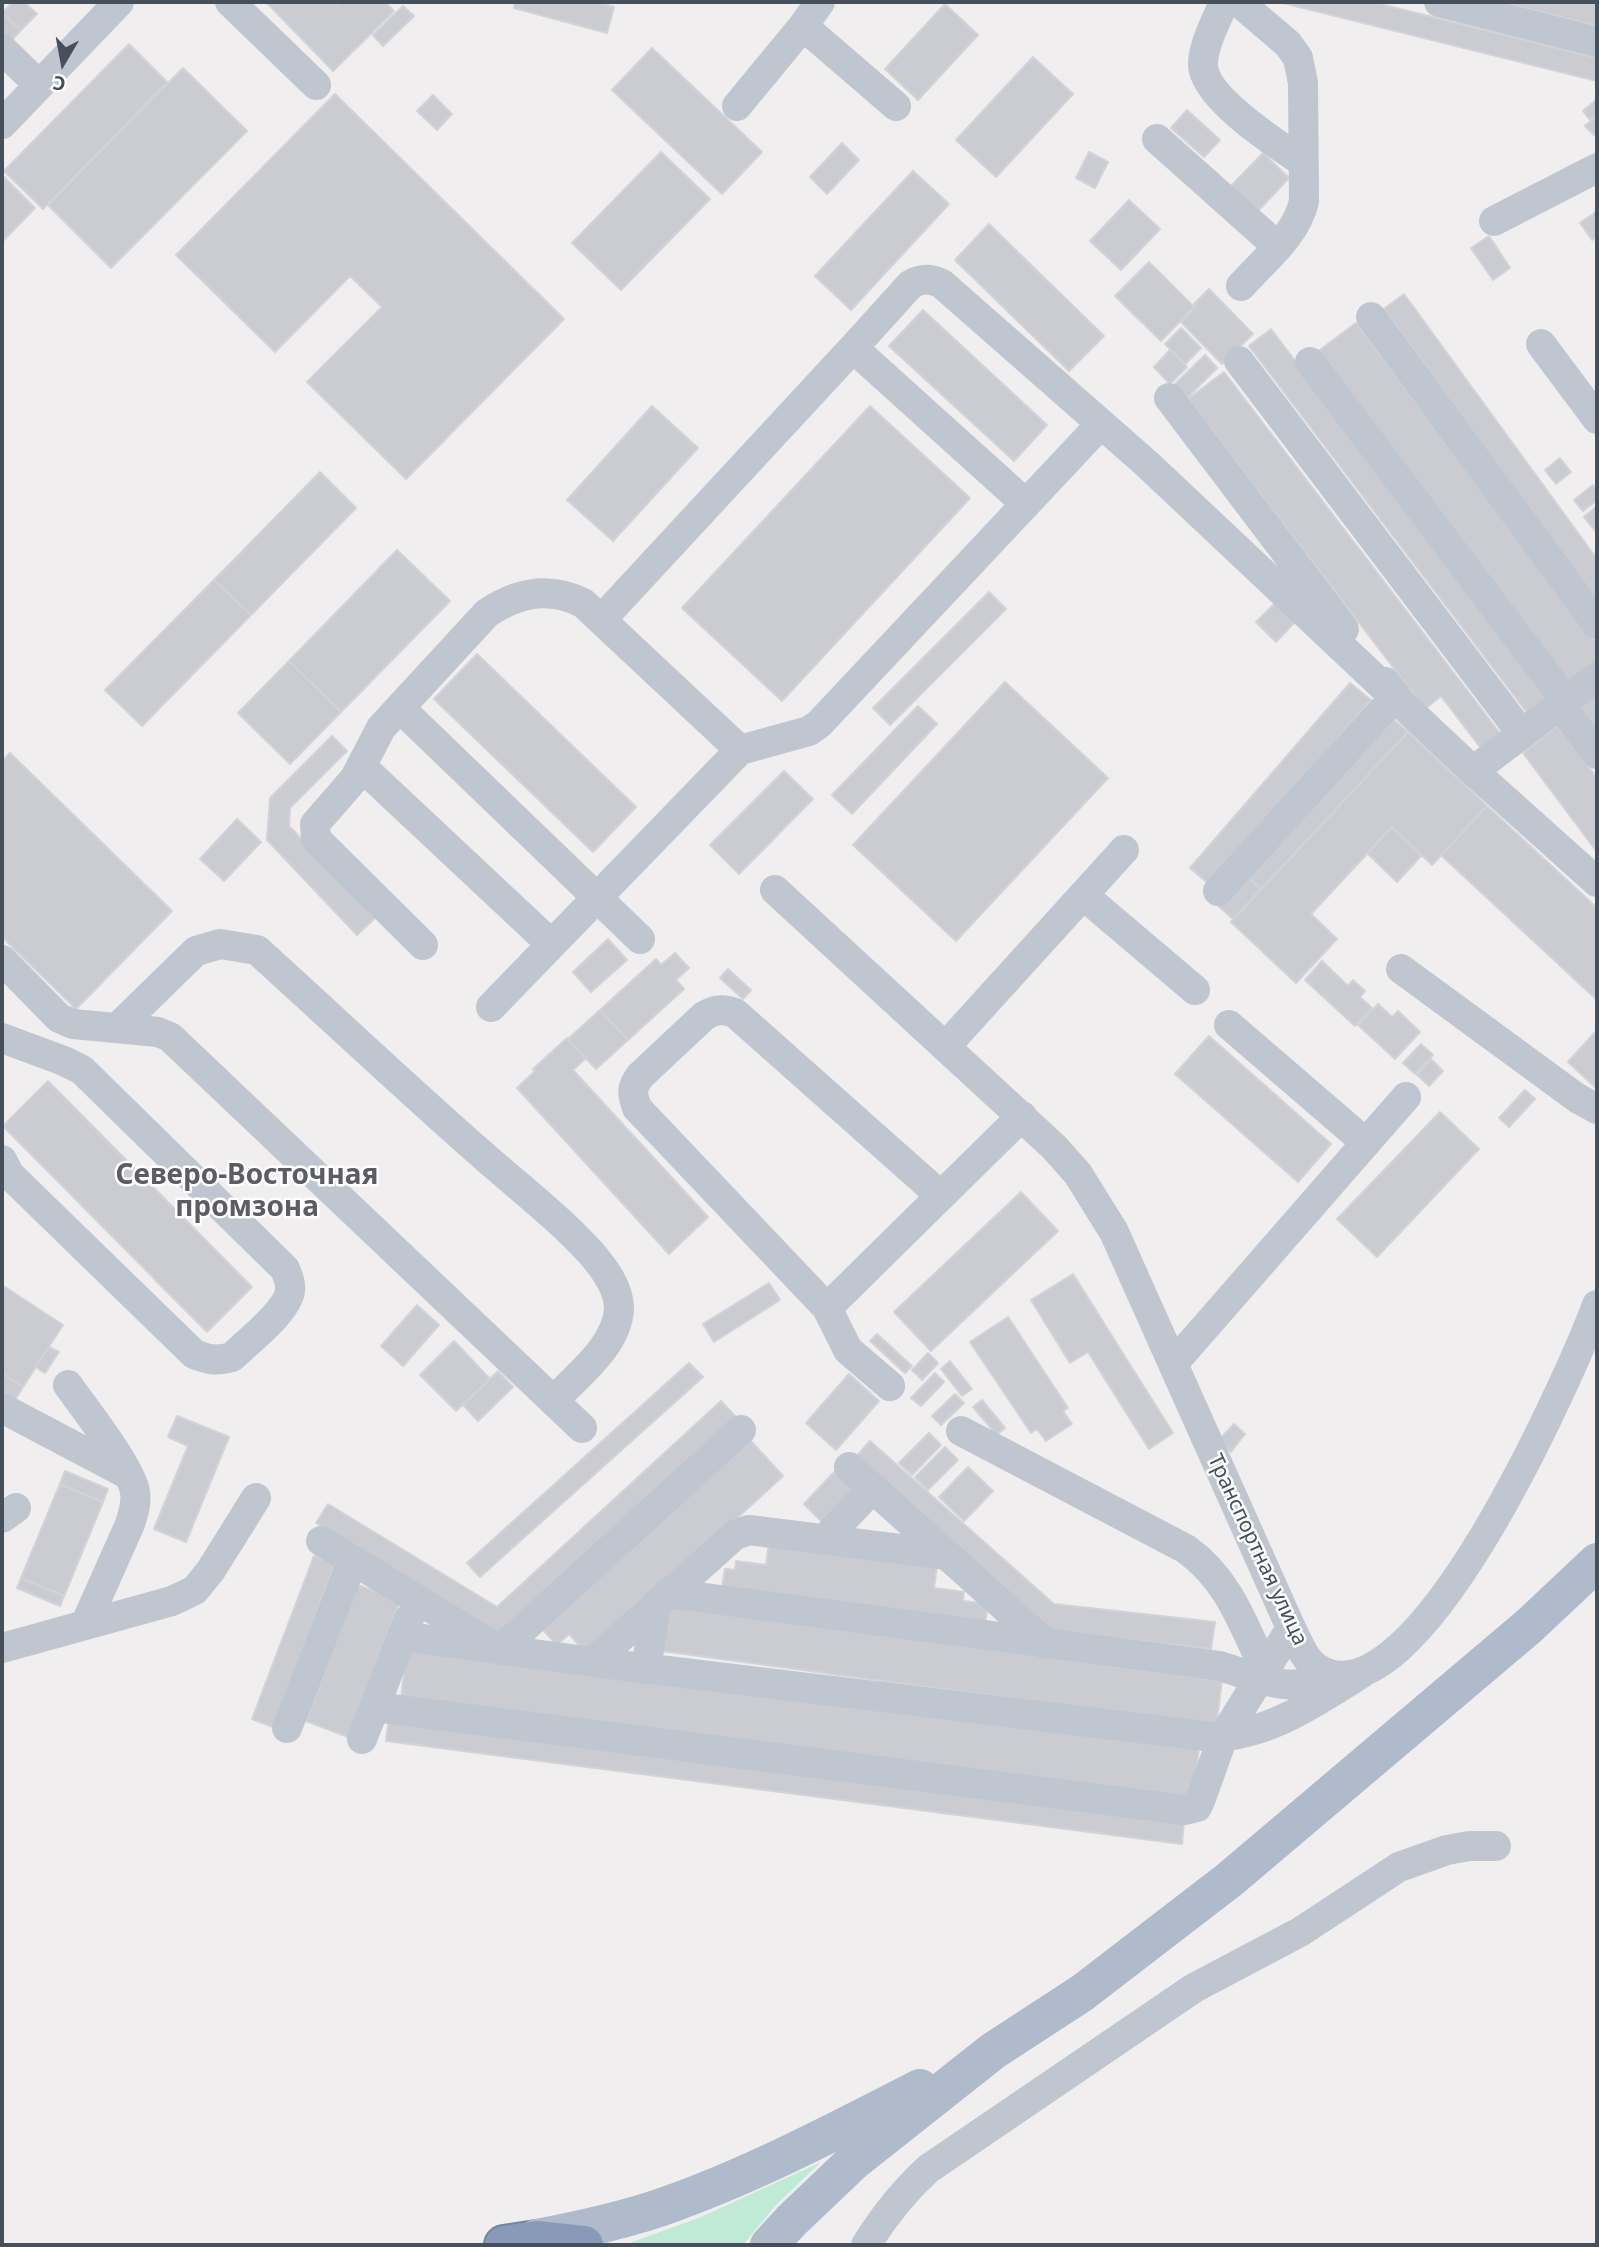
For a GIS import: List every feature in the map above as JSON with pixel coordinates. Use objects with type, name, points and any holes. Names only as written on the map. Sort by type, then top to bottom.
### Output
[{"type":"highway","points":[[507,2244],[547,2240],[584,2245]]},
{"type":"main road","points":[[769,2245],[854,2161],[993,2051],[1082,1993],[1229,1880],[1529,1626],[1597,1562]]},
{"type":"main road","points":[[507,2244],[613,2222],[663,2207],[724,2183],[835,2131],[993,2051]]},
{"type":"street","points":[[2,124],[119,2]]},
{"type":"street","points":[[230,2],[316,85]]},
{"type":"street","points":[[737,106],[820,2]]},
{"type":"street","points":[[1224,2],[1205,50],[1202,65],[1206,77],[1211,86],[1253,129],[1303,162]]},
{"type":"street","points":[[1239,2],[1288,44],[1298,58],[1303,83],[1304,201],[1295,226],[1241,286]]},
{"type":"street","points":[[1438,2],[1597,42]]},
{"type":"street","points":[[803,26],[896,106]]},
{"type":"street","points":[[2,49],[40,85]]},
{"type":"street","points":[[1157,139],[1277,246]]},
{"type":"street","points":[[1494,221],[1597,168]]},
{"type":"street","points":[[601,620],[910,285],[918,280],[933,279],[943,284],[1101,424],[1396,696],[1473,771],[1597,882]]},
{"type":"street","points":[[1371,317],[1597,624]]},
{"type":"street","points":[[1541,344],[1597,419]]},
{"type":"street","points":[[853,348],[1026,504]]},
{"type":"street","points":[[1238,361],[1522,734]]},
{"type":"street","points":[[1310,362],[1563,703],[1597,754]]},
{"type":"street","points":[[1169,398],[1396,696]]},
{"type":"street","points":[[491,1007],[740,750],[809,731],[819,724],[1101,424]]},
{"type":"street","points":[[423,945],[316,839],[315,824],[348,788],[381,728],[487,613],[505,601],[524,594],[549,593],[569,596],[583,603],[740,750]]},
{"type":"street","points":[[1473,771],[1597,677]]},
{"type":"street","points":[[1218,891],[1396,696]]},
{"type":"street","points":[[400,708],[640,939]]},
{"type":"street","points":[[361,766],[551,944]]},
{"type":"street","points":[[946,1046],[1124,850]]},
{"type":"street","name":"Транспортная улица","points":[[775,890],[1022,1116],[1078,1174],[1114,1232],[1291,1628],[1308,1659],[1317,1668],[1340,1675],[1361,1672]]},
{"type":"street","points":[[1083,895],[1195,990]]},
{"type":"street","points":[[117,1028],[196,950],[220,944],[257,950],[541,1205],[591,1253],[607,1273],[615,1288],[619,1306],[617,1324],[610,1341],[553,1401]]},
{"type":"street","points":[[2,960],[59,1017],[72,1024],[158,1032],[170,1037],[582,1429]]},
{"type":"street","points":[[1401,969],[1597,1110]]},
{"type":"street","points":[[890,1386],[848,1350],[827,1308],[637,1108],[632,1095],[633,1085],[712,1010],[724,1009],[735,1013],[941,1196]]},
{"type":"street","points":[[1229,1025],[1366,1143]]},
{"type":"street","points":[[2,1160],[10,1175],[194,1354],[208,1360],[220,1361],[232,1357],[285,1305],[290,1293],[290,1280],[285,1269],[82,1070],[64,1061],[3,1042]]},
{"type":"street","points":[[1173,1364],[1406,1097]]},
{"type":"street","points":[[827,1308],[1022,1116]]},
{"type":"street","points":[[402,1636],[1199,1737],[1223,1737],[1266,1726],[1288,1717],[1386,1659],[1408,1640],[1432,1613],[1457,1579],[1495,1517],[1536,1442],[1569,1376],[1597,1305]]},
{"type":"street","points":[[68,1385],[129,1475],[135,1492],[135,1508],[130,1524],[85,1625]]},
{"type":"street","points":[[2,1408],[129,1475]]},
{"type":"street","points":[[500,1650],[741,1430]]},
{"type":"street","points":[[961,1431],[1186,1549],[1203,1561],[1226,1589],[1262,1675]]},
{"type":"street","points":[[849,1467],[1046,1644]]},
{"type":"street","points":[[824,1540],[873,1488]]},
{"type":"street","points":[[2,1648],[172,1601],[195,1590],[211,1570],[256,1498]]},
{"type":"street","points":[[593,1662],[735,1535],[748,1530],[947,1555]]},
{"type":"street","points":[[321,1541],[500,1650]]},
{"type":"street","points":[[287,1728],[353,1560]]},
{"type":"street","points":[[662,1599],[1220,1666],[1262,1675],[1280,1686],[1313,1685],[1361,1672]]},
{"type":"street","points":[[646,1669],[662,1599]]},
{"type":"street","points":[[362,1739],[417,1600]]},
{"type":"street","points":[[524,1628],[551,1656]]},
{"type":"street","points":[[374,1707],[1185,1810],[1197,1807],[1223,1737],[1291,1628]]},
{"type":"street","points":[[866,2245],[891,2208],[928,2169],[1194,1988],[1300,1932],[1399,1867],[1447,1850],[1469,1846],[1496,1846]]},
{"type":"green space","points":[[821,2162],[776,2205],[743,2245],[627,2244],[701,2217]]},
{"type":"building","points":[[13,2],[24,2],[37,14],[21,30],[2,13]]},
{"type":"building","points":[[266,2],[333,2],[337,5],[341,2],[385,2],[394,11],[333,71]]},
{"type":"building","points":[[515,2],[594,2],[614,7],[607,33],[514,8]]},
{"type":"building","points":[[1279,2],[1372,2],[1597,58],[1597,81]]},
{"type":"building","points":[[1501,2],[1586,2],[1597,5],[1597,26]]},
{"type":"building","points":[[945,4],[978,35],[918,100],[885,69]]},
{"type":"building","points":[[403,6],[414,16],[383,46],[373,35]]},
{"type":"building","points":[[2,13],[21,30],[2,51]]},
{"type":"building","points":[[129,44],[167,82],[43,209],[4,171]]},
{"type":"building","points":[[652,48],[762,152],[722,194],[612,90]]},
{"type":"building","points":[[1033,57],[1073,94],[996,177],[956,140]]},
{"type":"building","points":[[183,68],[247,131],[111,268],[48,205]]},
{"type":"building","points":[[335,94],[564,319],[406,479],[307,382],[382,307],[350,276],[275,352],[176,255]]},
{"type":"building","points":[[433,95],[452,114],[437,130],[417,111]]},
{"type":"building","points":[[1597,99],[1597,113],[1590,120],[1583,111]]},
{"type":"building","points":[[1187,110],[1220,140],[1204,157],[1171,128]]},
{"type":"building","points":[[1597,115],[1597,132],[1594,135],[1585,126]]},
{"type":"building","points":[[842,143],[859,160],[827,194],[810,177]]},
{"type":"building","points":[[661,152],[710,199],[621,290],[572,243]]},
{"type":"building","points":[[1089,152],[1108,162],[1095,188],[1076,178]]},
{"type":"building","points":[[1263,153],[1289,178],[1257,212],[1230,187]]},
{"type":"building","points":[[913,171],[949,204],[851,310],[815,276]]},
{"type":"building","points":[[2,175],[35,208],[2,242]]},
{"type":"building","points":[[1129,200],[1160,229],[1121,270],[1090,241]]},
{"type":"building","points":[[1597,211],[1597,236],[1592,240],[1580,223]]},
{"type":"building","points":[[989,224],[1104,336],[1069,371],[955,260]]},
{"type":"building","points":[[1489,236],[1510,268],[1493,280],[1471,248]]},
{"type":"building","points":[[1149,262],[1194,307],[1161,341],[1115,296]]},
{"type":"building","points":[[1209,289],[1253,334],[1222,364],[1181,322]]},
{"type":"building","points":[[1404,294],[1597,559],[1597,602],[1384,309]]},
{"type":"building","points":[[923,310],[1047,425],[1014,461],[889,346]]},
{"type":"building","points":[[1356,323],[1597,644],[1597,664],[1568,686],[1317,352]]},
{"type":"building","points":[[1181,328],[1201,348],[1185,364],[1165,344]]},
{"type":"building","points":[[1271,329],[1551,698],[1528,714],[1249,346]]},
{"type":"building","points":[[1170,350],[1187,367],[1170,384],[1154,367]]},
{"type":"building","points":[[1205,355],[1217,368],[1187,398],[1174,385]]},
{"type":"building","points":[[1224,372],[1502,736],[1483,751],[1441,696],[1425,709],[1188,399]]},
{"type":"building","points":[[652,406],[698,448],[613,541],[567,500]]},
{"type":"building","points":[[870,406],[970,498],[782,701],[682,608]]},
{"type":"building","points":[[1560,458],[1571,472],[1556,484],[1545,470]]},
{"type":"building","points":[[320,472],[356,508],[251,615],[214,580]]},
{"type":"building","points":[[1593,485],[1597,490],[1597,500],[1583,511],[1574,500]]},
{"type":"building","points":[[1597,506],[1597,533],[1584,517]]},
{"type":"building","points":[[397,550],[450,601],[341,712],[289,661]]},
{"type":"building","points":[[214,580],[251,615],[142,726],[105,690]]},
{"type":"building","points":[[989,592],[1006,609],[890,725],[873,708]]},
{"type":"building","points":[[1276,602],[1296,621],[1276,642],[1256,622]]},
{"type":"building","points":[[477,654],[636,807],[593,852],[434,699]]},
{"type":"building","points":[[289,661],[341,712],[290,764],[238,713]]},
{"type":"building","points":[[1005,682],[1108,778],[956,941],[853,845]]},
{"type":"building","points":[[1350,683],[1371,700],[1210,885],[1190,868]]},
{"type":"building","points":[[1597,694],[1597,733],[1579,708]]},
{"type":"building","points":[[918,706],[937,724],[852,814],[832,795]]},
{"type":"building","points":[[1394,720],[1408,732],[1261,889],[1247,877]]},
{"type":"building","points":[[1558,726],[1597,778],[1597,852],[1523,753]]},
{"type":"building","points":[[1408,732],[1487,806],[1432,865],[1392,827],[1311,914],[1337,939],[1296,983],[1231,922]]},
{"type":"building","points":[[332,736],[347,751],[290,808],[289,826],[376,917],[357,935],[267,840],[270,798]]},
{"type":"building","points":[[10,753],[172,911],[76,1009],[2,937],[2,761]]},
{"type":"building","points":[[784,771],[813,799],[739,874],[710,845]]},
{"type":"building","points":[[1487,806],[1597,908],[1597,1000],[1441,855]]},
{"type":"building","points":[[237,819],[261,842],[224,881],[200,859]]},
{"type":"building","points":[[1392,827],[1422,855],[1397,882],[1367,853]]},
{"type":"building","points":[[1242,872],[1261,889],[1233,919],[1214,902]]},
{"type":"building","points":[[608,939],[627,960],[591,992],[573,972]]},
{"type":"building","points":[[675,953],[689,968],[676,980],[684,989],[628,1040],[600,1010],[656,959],[661,965]]},
{"type":"building","points":[[1322,961],[1348,986],[1353,980],[1365,991],[1360,997],[1372,1008],[1355,1026],[1305,980]]},
{"type":"building","points":[[728,969],[751,990],[743,999],[720,978]]},
{"type":"building","points":[[1378,1004],[1392,1017],[1398,1011],[1420,1032],[1395,1059],[1358,1025]]},
{"type":"building","points":[[600,1010],[628,1040],[596,1069],[568,1039]]},
{"type":"building","points":[[1597,1030],[1597,1089],[1568,1062]]},
{"type":"building","points":[[1209,1036],[1331,1144],[1298,1182],[1175,1074]]},
{"type":"building","points":[[567,1038],[586,1058],[573,1070],[708,1217],[669,1254],[517,1088],[535,1071],[533,1069]]},
{"type":"building","points":[[1421,1044],[1433,1055],[1415,1074],[1403,1063]]},
{"type":"building","points":[[1431,1059],[1443,1071],[1429,1086],[1417,1075]]},
{"type":"building","points":[[48,1081],[252,1287],[207,1332],[3,1126]]},
{"type":"building","points":[[1525,1090],[1535,1099],[1509,1127],[1499,1118]]},
{"type":"building","points":[[1440,1112],[1479,1149],[1377,1257],[1337,1219]]},
{"type":"building","points":[[1021,1192],[1058,1231],[931,1351],[894,1312]]},
{"type":"building","points":[[1073,1274],[1173,1433],[1149,1449],[1088,1352],[1070,1363],[1031,1300]]},
{"type":"building","points":[[769,1283],[780,1300],[714,1342],[703,1324]]},
{"type":"building","points":[[2,1285],[63,1325],[23,1387],[2,1373]]},
{"type":"building","points":[[417,1305],[439,1325],[403,1366],[381,1346]]},
{"type":"building","points":[[1008,1317],[1068,1408],[1063,1411],[1072,1424],[1046,1441],[1037,1429],[1031,1433],[970,1342]]},
{"type":"building","points":[[877,1334],[912,1366],[905,1373],[870,1341]]},
{"type":"building","points":[[454,1341],[490,1379],[456,1411],[420,1375]]},
{"type":"building","points":[[49,1347],[59,1352],[45,1373],[35,1367]]},
{"type":"building","points":[[928,1353],[938,1363],[922,1380],[912,1370]]},
{"type":"building","points":[[950,1361],[972,1389],[962,1396],[941,1369]]},
{"type":"building","points":[[689,1363],[703,1377],[480,1577],[467,1563]]},
{"type":"building","points":[[498,1371],[513,1387],[478,1421],[463,1405]]},
{"type":"building","points":[[2,1373],[23,1387],[13,1403],[2,1396]]},
{"type":"building","points":[[935,1373],[944,1382],[921,1406],[911,1398]]},
{"type":"building","points":[[849,1374],[879,1401],[836,1450],[806,1423]]},
{"type":"building","points":[[955,1394],[964,1403],[941,1425],[932,1416]]},
{"type":"building","points":[[982,1400],[1005,1428],[997,1435],[973,1407]]},
{"type":"building","points":[[721,1401],[736,1417],[498,1635],[316,1523],[328,1504],[497,1607]]},
{"type":"building","points":[[177,1416],[229,1437],[186,1542],[154,1529],[188,1446],[168,1437]]},
{"type":"building","points":[[1234,1424],[1245,1434],[1231,1452],[1219,1440]]},
{"type":"building","points":[[929,1433],[941,1445],[912,1475],[899,1463]]},
{"type":"building","points":[[750,1440],[783,1476],[588,1655],[569,1634],[557,1645],[543,1630]]},
{"type":"building","points":[[870,1441],[1054,1604],[1215,1622],[1211,1649],[1050,1630],[855,1458]]},
{"type":"building","points":[[945,1447],[958,1460],[928,1490],[915,1477]]},
{"type":"building","points":[[968,1467],[993,1491],[964,1521],[939,1497]]},
{"type":"building","points":[[836,1470],[856,1490],[824,1524],[804,1504]]},
{"type":"building","points":[[65,1471],[108,1489],[103,1502],[60,1484]]},
{"type":"building","points":[[60,1484],[103,1502],[64,1596],[21,1578]]},
{"type":"building","points":[[769,1543],[937,1566],[934,1588],[964,1592],[963,1601],[988,1604],[985,1624],[722,1588],[725,1569],[735,1570],[736,1561],[766,1565]]},
{"type":"building","points":[[314,1556],[335,1564],[273,1727],[252,1719]]},
{"type":"building","points":[[21,1578],[64,1596],[60,1606],[17,1588]]},
{"type":"building","points":[[358,1585],[400,1601],[348,1737],[306,1721]]},
{"type":"building","points":[[668,1606],[1222,1681],[1216,1726],[662,1651]]},
{"type":"building","points":[[407,1649],[1199,1748],[1193,1798],[401,1699]]},
{"type":"building","points":[[389,1719],[1184,1821],[1182,1844],[386,1741]]},
{"type":"district","name":"Северо-Восточная промзона","points":[[247,1192]]}]
